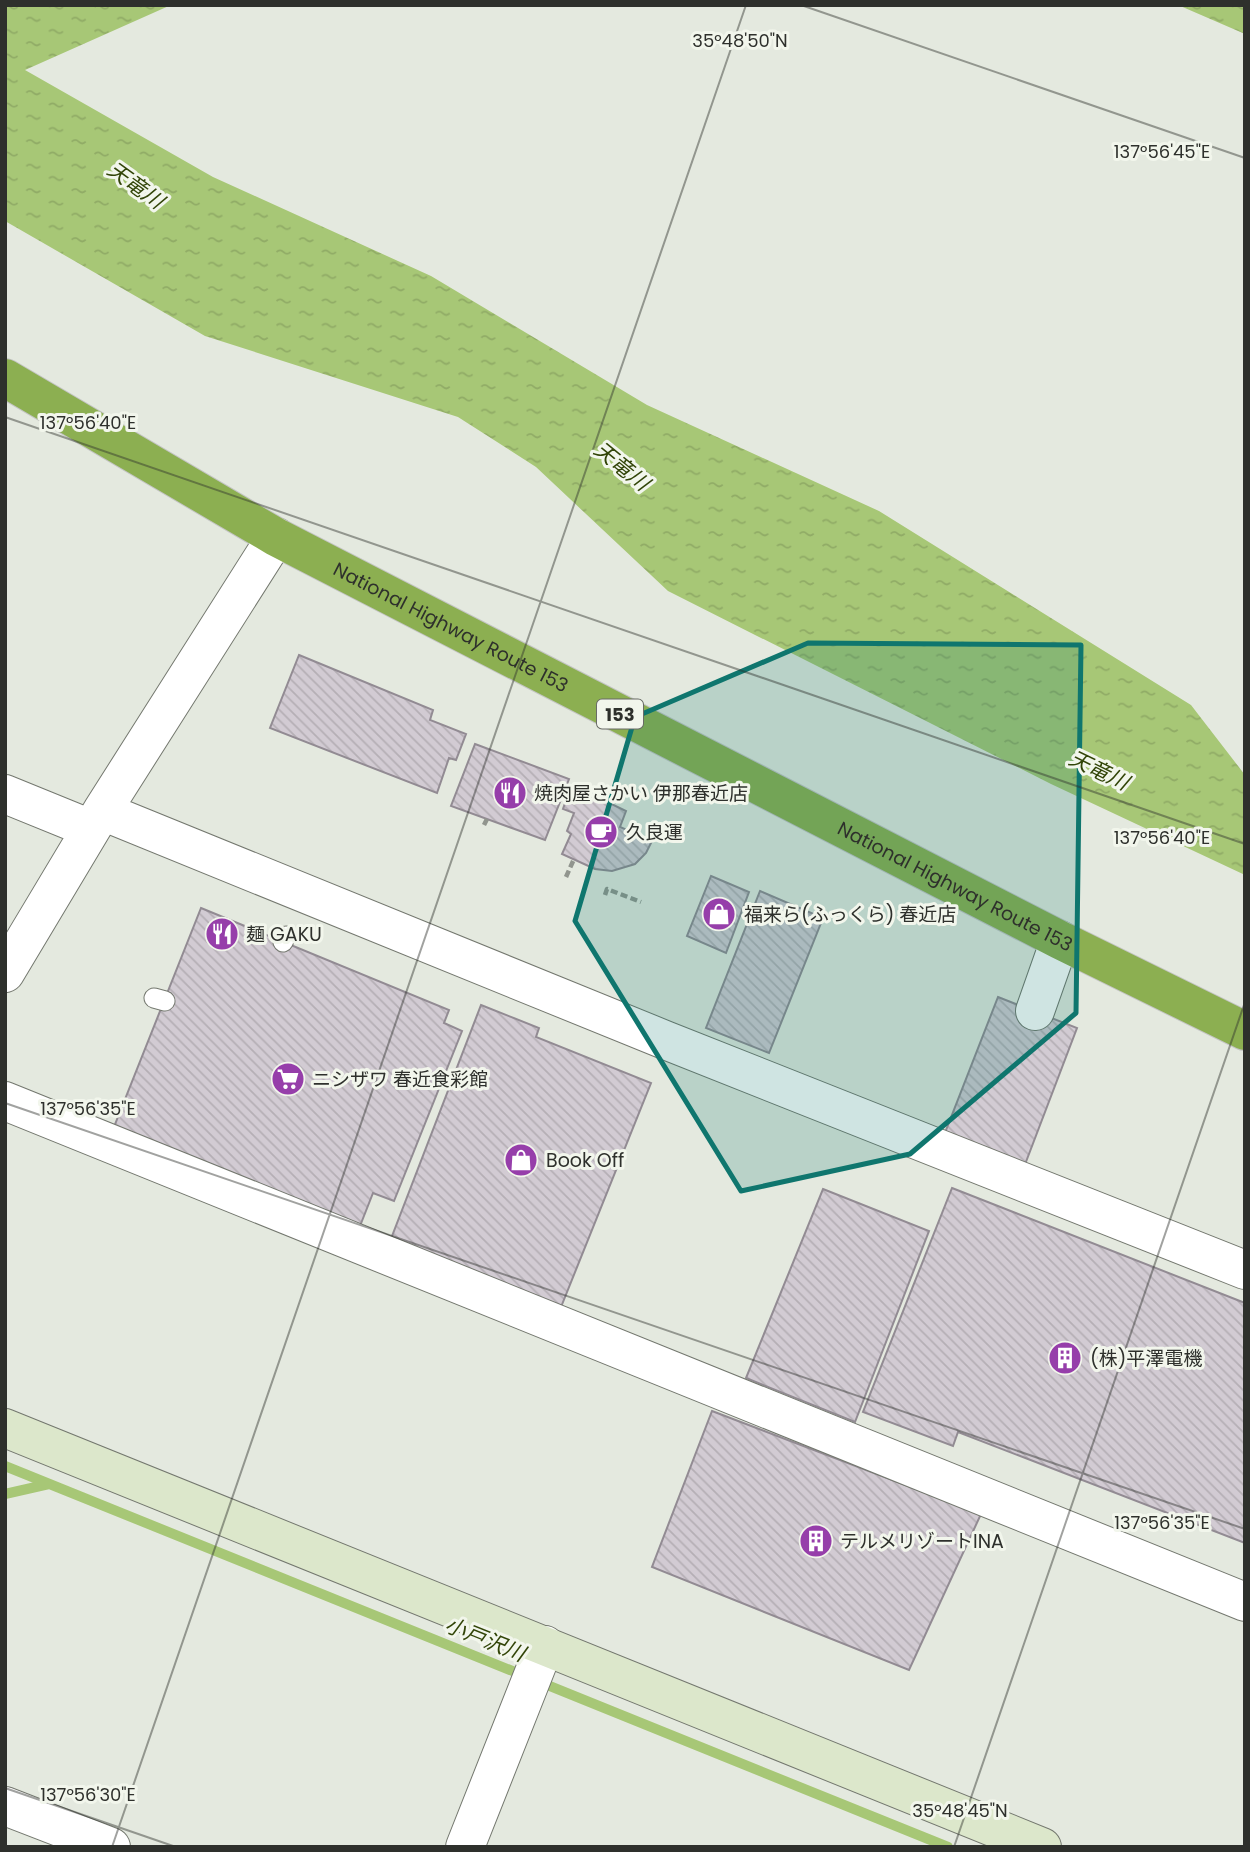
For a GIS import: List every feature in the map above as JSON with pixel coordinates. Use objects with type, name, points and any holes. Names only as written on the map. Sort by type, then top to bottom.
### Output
[{"type":"highway","name":"National Highway Route 153","points":[[5,378],[276,537],[1060,940],[1245,1031]]},
{"type":"street","points":[[5,973],[96,820],[276,537]]},
{"type":"street","points":[[5,793],[96,820],[196,855],[635,1022],[1245,1270]]},
{"type":"street","points":[[1035,1011],[1060,940]]},
{"type":"street","points":[[5,1101],[1245,1602]]},
{"type":"street","points":[[5,1428],[543,1651],[1042,1847]]},
{"type":"street","points":[[465,1847],[543,1651]]},
{"type":"street","points":[[5,1807],[111,1847]]},
{"type":"path","points":[[484,825],[487,819]]},
{"type":"path","points":[[566,877],[574,859]]},
{"type":"path","points":[[604,895],[607,889],[641,902]]},
{"type":"highlighted area","points":[[808,643],[1081,645],[1076,1013],[910,1154],[741,1191],[575,921],[635,717]]},
{"type":"water","name":"天竜川","points":[[5,5],[171,5],[25,70],[213,177],[431,276],[647,405],[879,511],[1191,705],[1245,775],[1245,875],[1051,784],[668,591],[536,467],[458,417],[205,336],[5,221]]},
{"type":"water","points":[[1178,5],[1245,5],[1245,34]]},
{"type":"building","points":[[299,655],[433,710],[430,720],[466,734],[456,760],[449,758],[437,793],[270,728]]},
{"type":"building","name":"焼肉屋さかい 伊那春近店","points":[[475,744],[569,779],[545,840],[451,806]]},
{"type":"building","name":"久良運","points":[[569,792],[592,800],[593,795],[626,811],[620,827],[652,841],[646,853],[635,864],[612,871],[595,869],[562,854],[571,834],[567,831],[574,813],[563,809]]},
{"type":"building","name":"福来ら(ふっくら) 春近店","points":[[711,876],[749,892],[726,953],[687,936]]},
{"type":"building","points":[[760,891],[823,918],[769,1053],[706,1028]]},
{"type":"building","name":"ニシザワ 春近食彩館","points":[[201,908],[449,1010],[444,1023],[462,1031],[394,1201],[373,1193],[360,1226],[114,1127]]},
{"type":"building","points":[[998,997],[1077,1028],[1024,1167],[943,1138]]},
{"type":"building","name":"Book Off","points":[[481,1005],[539,1028],[536,1037],[651,1083],[559,1312],[389,1244]]},
{"type":"building","name":"(株)平澤電機","points":[[952,1188],[1245,1303],[1245,1543],[958,1432],[953,1446],[863,1412]]},
{"type":"building","points":[[823,1189],[929,1231],[855,1422],[746,1378]]},
{"type":"building","name":"テルメリゾートINA","points":[[712,1411],[981,1514],[909,1670],[652,1567]]},
{"type":"waterway","name":"小戸沢川","points":[[5,1466],[948,1847]]},
{"type":"waterway","name":"小戸沢川","points":[[5,1494],[49,1484]]},
{"type":"place","name":"焼肉屋さかい 伊那春近店","points":[[510,793]]},
{"type":"place","name":"久良運","points":[[601,832]]},
{"type":"place","name":"福来ら(ふっくら) 春近店","points":[[719,914]]},
{"type":"place","name":"麺 GAKU","points":[[222,934]]},
{"type":"place","name":"ニシザワ 春近食彩館","points":[[288,1079]]},
{"type":"place","name":"Book Off","points":[[521,1160]]},
{"type":"place","name":"(株)平澤電機","points":[[1065,1358]]},
{"type":"place","name":"テルメリゾートINA","points":[[816,1541]]}]
